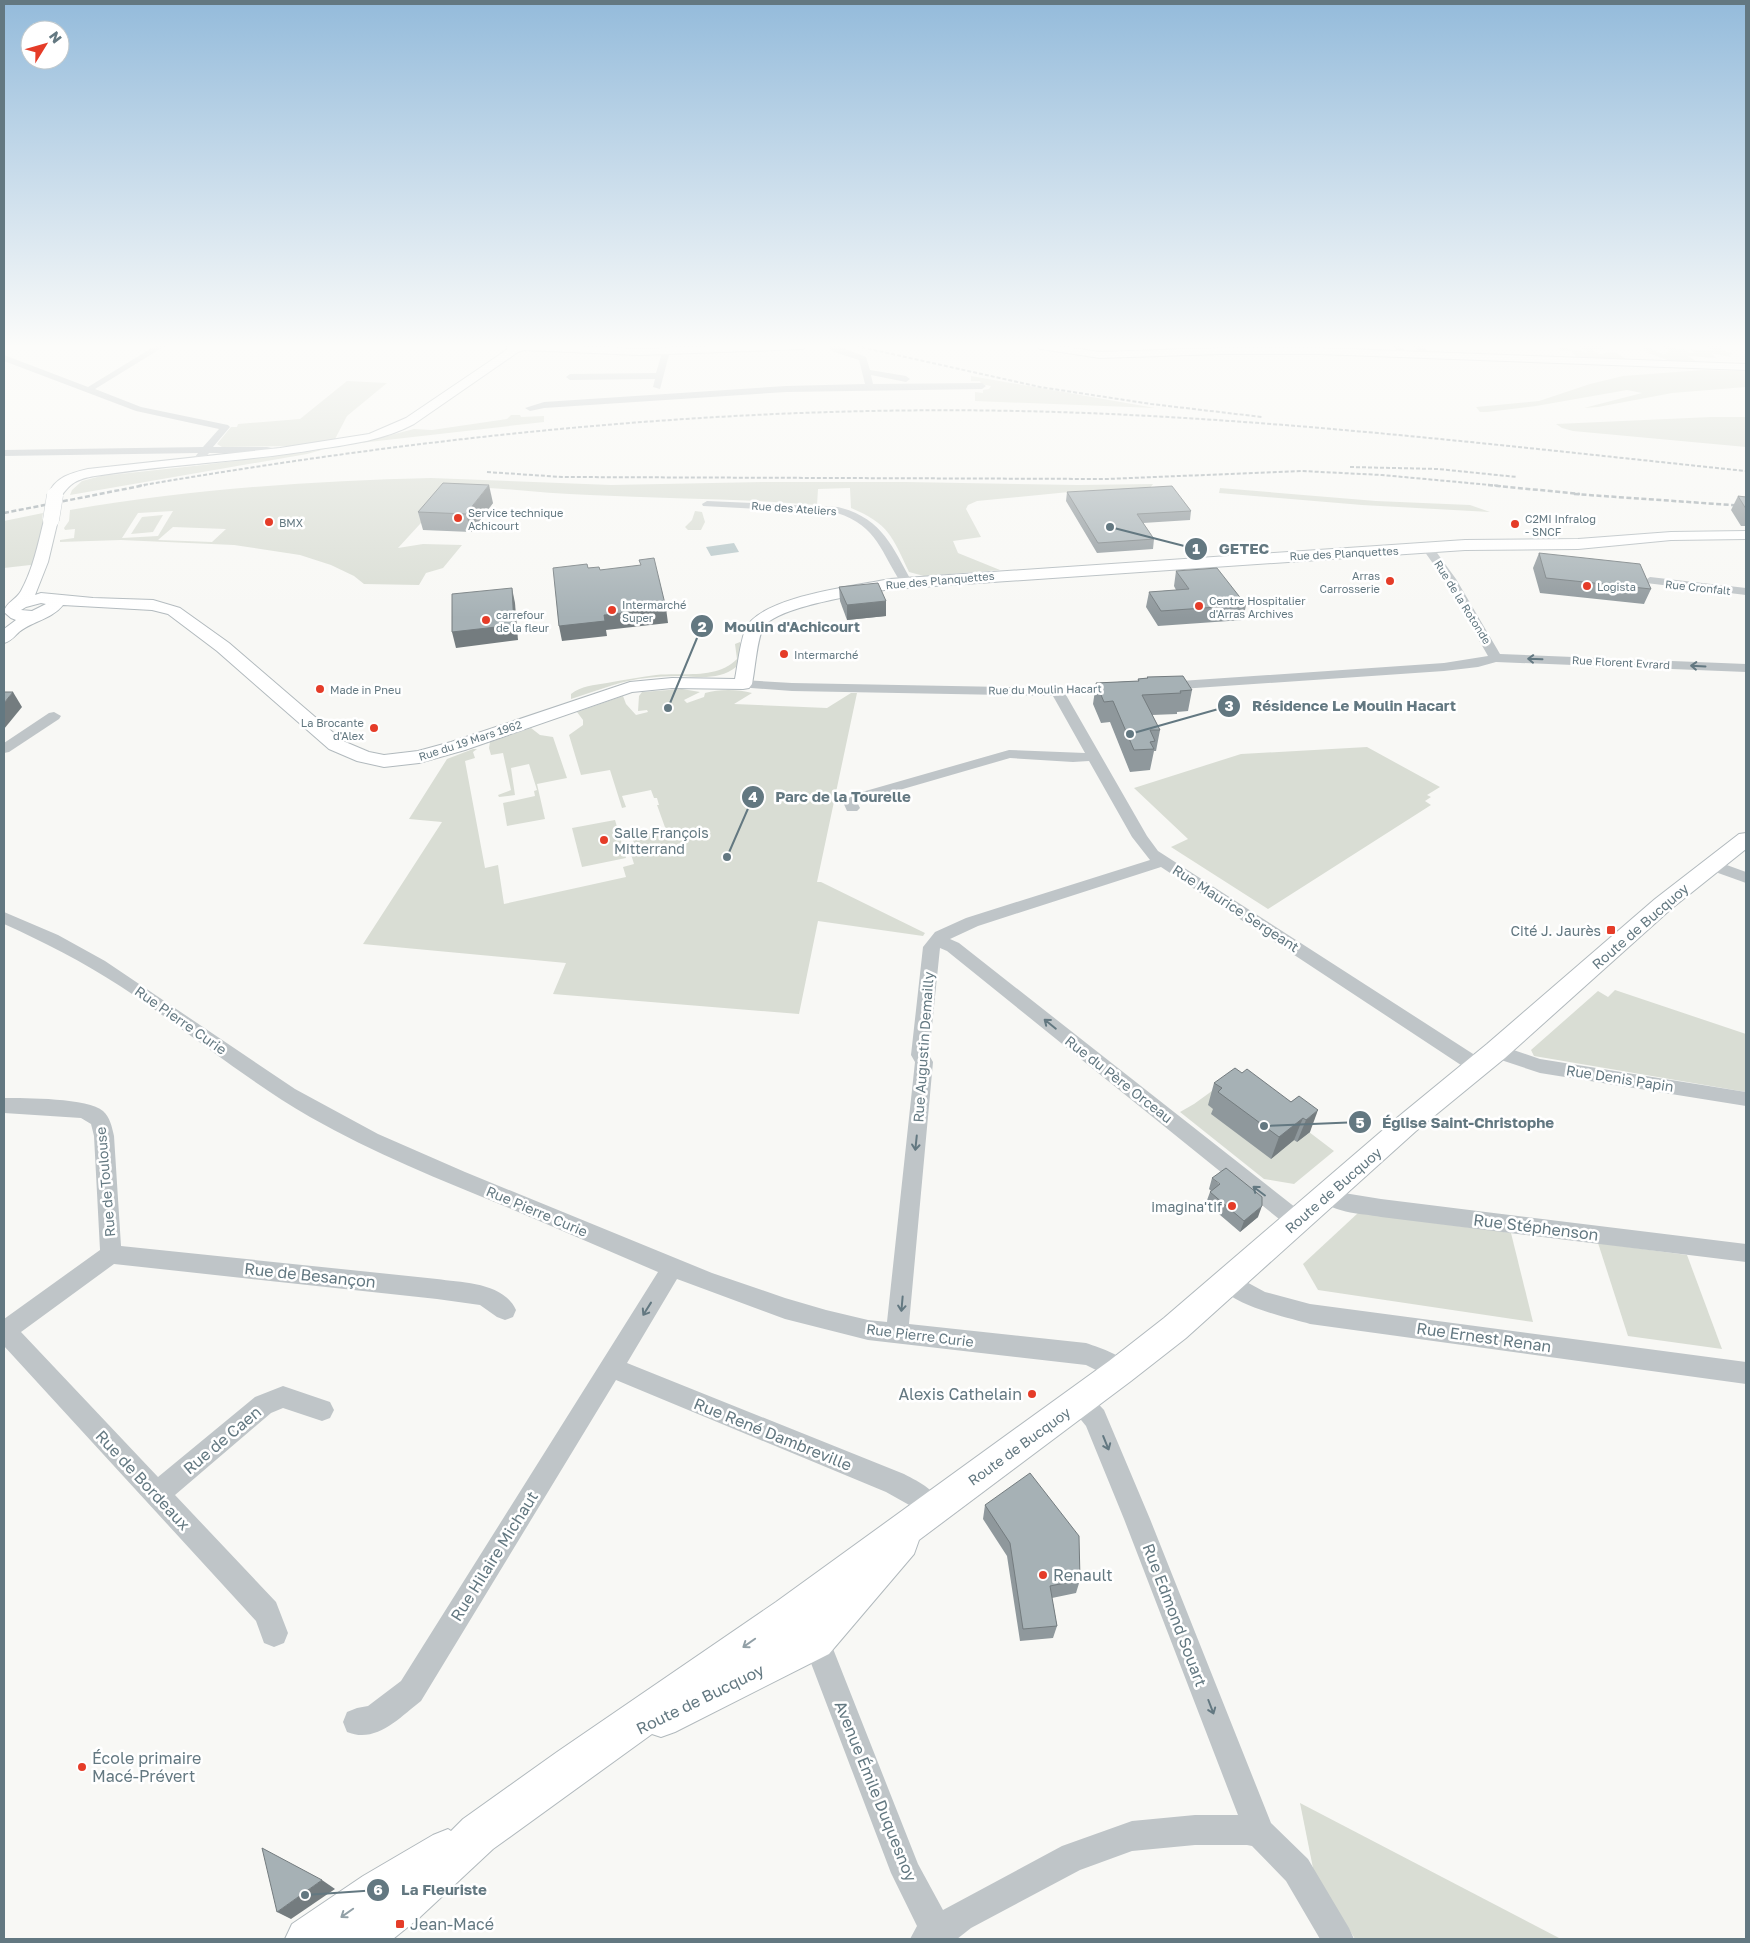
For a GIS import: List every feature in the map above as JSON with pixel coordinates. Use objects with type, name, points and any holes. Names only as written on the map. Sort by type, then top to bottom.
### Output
[{"type":"street","points":[[196,462],[217,437]]},
{"type":"street","points":[[11,615],[32,584],[46,544],[55,495],[58,487],[64,483],[95,472],[280,452],[368,437]]},
{"type":"street","points":[[4,452],[205,450],[280,452]]},
{"type":"street","name":"Rue des Ateliers","points":[[707,504],[838,510],[857,516],[879,533],[906,582]]},
{"type":"street","name":"Rue des Planquettes","points":[[743,684],[754,629],[760,620],[775,611],[806,600],[906,582],[1499,544],[1578,544],[1671,536],[1746,535]]},
{"type":"street","name":"Rue de la Rotonde","points":[[1428,548],[1450,579],[1492,649],[1495,658]]},
{"type":"street","name":"Rue Cronfalt","points":[[1650,581],[1746,592]]},
{"type":"street","points":[[11,615],[46,605],[32,584]]},
{"type":"street","name":"Rue du 19 Mars 1962","points":[[11,615],[46,605],[154,604],[174,611],[223,647],[336,745],[364,757],[384,761],[419,757],[458,746],[630,687],[672,683],[743,684]]},
{"type":"street","points":[[1150,687],[1444,667],[1478,663],[1495,658]]},
{"type":"street","name":"Rue Florent Evrard","points":[[1495,658],[1746,668]]},
{"type":"street","name":"Rue du Moulin Hacart","points":[[743,684],[800,687],[1057,692],[1131,688]]},
{"type":"street","name":"Rue Maurice Sergeant","points":[[1057,692],[1140,837],[1152,854],[1487,1058]]},
{"type":"street","points":[[4,749],[54,716]]},
{"type":"street","points":[[852,808],[850,802],[860,797],[1009,754],[1026,753],[1070,758],[1094,756]]},
{"type":"street","name":"Route de Bucquoy","points":[[307,1939],[402,1876],[478,1834],[789,1615],[931,1508],[1081,1402],[1175,1328],[1664,904],[1746,839]]},
{"type":"street","points":[[937,940],[941,936],[972,922],[1162,861]]},
{"type":"street","points":[[1713,865],[1746,878]]},
{"type":"street","name":"Rue Pierre Curie","points":[[4,917],[60,942],[100,965],[217,1046],[316,1111],[395,1151],[673,1267],[745,1296],[795,1313],[868,1330],[1086,1354],[1101,1359],[1120,1371]]},
{"type":"street","name":"Rue du Père Orceau","points":[[937,940],[953,947],[1298,1221]]},
{"type":"street","name":"Rue Augustin Demailly","points":[[898,1334],[924,1062],[920,1055],[929,963],[932,947],[937,940]]},
{"type":"street","name":"Rue Denis Papin","points":[[1487,1058],[1519,1060],[1540,1066],[1746,1099]]},
{"type":"street","name":"Rue de Toulouse","points":[[4,1104],[81,1110],[93,1113],[100,1120],[104,1136],[111,1254]]},
{"type":"street","name":"Rue Stéphenson","points":[[1328,1194],[1339,1201],[1381,1208],[1746,1253]]},
{"type":"street","points":[[4,1332],[111,1254]]},
{"type":"street","name":"Rue de Besançon","points":[[111,1254],[438,1289],[485,1296],[504,1310]]},
{"type":"street","name":"Rue Hilaire Michaut","points":[[357,1722],[374,1720],[411,1691],[673,1267]]},
{"type":"street","name":"Rue Ernest Renan","points":[[1228,1282],[1260,1300],[1310,1314],[1746,1373]]},
{"type":"street","name":"Rue de Bordeaux","points":[[4,1332],[266,1612],[274,1633]]},
{"type":"street","name":"Rue René Dambreville","points":[[610,1367],[895,1483],[920,1498],[931,1508]]},
{"type":"street","name":"Rue de Caen","points":[[156,1495],[263,1405],[283,1397],[322,1410]]},
{"type":"street","name":"Rue Edmond Souart","points":[[1081,1402],[1095,1418],[1102,1434],[1260,1833],[1297,1870],[1338,1939]]},
{"type":"street","name":"Route de Bucquoy","points":[[588,1755],[816,1641],[931,1508]]},
{"type":"street","points":[[816,1641],[822,1605],[842,1585],[854,1566]]},
{"type":"street","points":[[789,1615],[816,1641]]},
{"type":"street","name":"Avenue Émile Duquesnoy","points":[[816,1641],[906,1873],[935,1936]]},
{"type":"street","points":[[935,1936],[1073,1857],[1132,1836],[1195,1830],[1247,1830],[1260,1833]]},
{"type":"street","name":"Route de Bucquoy","points":[[359,1939],[404,1903],[478,1834]]},
{"type":"shaded area","points":[[223,437],[336,437],[334,441],[301,446],[222,447],[217,444]]},
{"type":"shaded area","points":[[384,437],[415,437],[360,443]]},
{"type":"shaded area","points":[[1634,437],[1746,437],[1746,447]]},
{"type":"shaded area","points":[[325,449],[307,454],[70,495],[72,490],[82,481],[101,476]]},
{"type":"shaded area","points":[[431,478],[611,485],[763,482],[1153,484],[1150,488],[1069,492],[977,501],[968,505],[966,509],[981,537],[953,541],[958,553],[1000,570],[924,576],[909,572],[893,540],[882,526],[851,508],[850,488],[818,489],[817,505],[457,487],[442,500],[398,548],[423,544],[462,545],[443,568],[426,573],[419,585],[364,584],[354,576],[331,565],[300,555],[234,545],[121,540],[60,542],[60,540],[74,538],[75,529],[65,530],[64,528],[69,521],[70,510],[205,491],[386,479]],"holes":[[[173,511],[158,536],[122,538],[138,513]],[[173,527],[226,529],[212,542],[158,540]]]},
{"type":"shaded area","points":[[1220,488],[1376,501],[1470,505],[1490,512],[1362,505],[1219,493]]},
{"type":"shaded area","points":[[695,511],[702,512],[705,522],[701,530],[688,530],[685,527],[692,520]]},
{"type":"shaded area","points":[[43,513],[42,519],[51,520],[39,564],[4,568],[4,521]]},
{"type":"shaded area","points":[[163,515],[153,532],[131,534],[142,517]]},
{"type":"shaded area","points":[[734,543],[739,552],[711,556],[706,547]]},
{"type":"shaded area","points":[[740,642],[742,647],[736,667],[723,674],[710,677],[670,676],[638,679],[612,685],[571,699],[571,694],[575,691],[593,685],[656,675],[699,674],[720,670],[729,666],[737,659],[735,644]]},
{"type":"shaded area","points":[[682,689],[700,692],[684,700],[687,703],[704,697],[705,693],[735,690],[752,693],[734,704],[827,708],[851,693],[857,693],[817,882],[821,882],[925,933],[923,936],[818,921],[799,1014],[553,994],[566,963],[363,944],[442,822],[409,819],[447,759],[473,749],[477,749],[473,752],[475,758],[465,761],[485,868],[498,865],[504,904],[626,877],[623,867],[634,864],[629,848],[635,846],[632,837],[666,830],[657,805],[659,805],[657,798],[654,798],[651,790],[622,796],[626,807],[622,808],[610,770],[581,775],[569,735],[583,725],[583,720],[577,712],[623,696],[626,704],[636,715],[648,712],[647,710],[638,711],[639,696],[642,692]]},
{"type":"shaded area","points":[[531,728],[540,735],[553,737],[567,778],[537,784],[545,819],[507,826],[503,803],[535,796],[534,791],[537,790],[529,764],[511,768],[515,795],[499,797],[498,795],[511,790],[503,753],[491,755],[490,742]]},
{"type":"shaded area","points":[[1367,747],[1440,787],[1427,795],[1431,797],[1425,801],[1431,805],[1268,909],[1171,847],[1188,839],[1134,788],[1241,754]]},
{"type":"shaded area","points":[[615,820],[626,858],[582,867],[572,828]]},
{"type":"shaded area","points":[[1615,990],[1746,1034],[1746,1092],[1534,1056],[1531,1050],[1598,991],[1608,997]]},
{"type":"shaded area","points":[[1234,1075],[1334,1151],[1294,1184],[1264,1179],[1180,1112]]},
{"type":"shaded area","points":[[1358,1213],[1511,1233],[1533,1322],[1318,1290],[1303,1264]]},
{"type":"shaded area","points":[[1598,1243],[1687,1255],[1722,1349],[1628,1336]]},
{"type":"shaded area","points":[[1300,1803],[1561,1939],[1355,1939],[1314,1873]]},
{"type":"building","points":[[443,483],[489,485],[466,514],[418,512]]},
{"type":"building","points":[[1172,486],[1191,511],[1137,514],[1154,539],[1098,543],[1067,492]]},
{"type":"building","points":[[1738,496],[1746,497],[1746,509]]},
{"type":"building","points":[[1539,553],[1640,564],[1651,589],[1546,578]]},
{"type":"building","name":"Intermarché Super","points":[[654,558],[666,608],[604,615],[605,621],[559,626],[553,568],[587,564],[588,568],[599,567],[600,570],[641,565],[639,560]]},
{"type":"building","points":[[1217,568],[1246,605],[1161,611],[1149,592],[1189,589],[1176,571]]},
{"type":"building","points":[[878,583],[886,601],[847,605],[839,587]]},
{"type":"building","points":[[512,588],[514,625],[452,632],[452,594]]},
{"type":"building","points":[[1183,676],[1192,690],[1180,691],[1181,693],[1142,695],[1160,730],[1150,730],[1155,741],[1150,742],[1154,749],[1134,750],[1113,701],[1104,702],[1096,683],[1139,681],[1138,679],[1147,677]]},
{"type":"building","points":[[4,692],[13,692],[4,703]]},
{"type":"building","points":[[1235,1068],[1242,1073],[1247,1069],[1291,1102],[1299,1096],[1318,1110],[1306,1120],[1303,1118],[1279,1137],[1218,1092],[1222,1088],[1214,1083]]},
{"type":"building","points":[[1226,1168],[1262,1197],[1262,1206],[1244,1221],[1210,1192],[1220,1184],[1212,1178]]},
{"type":"building","name":"Renault","points":[[1030,1473],[1079,1536],[1080,1580],[1050,1586],[1057,1626],[1023,1629],[1010,1543],[985,1505]]},
{"type":"building","points":[[262,1848],[322,1880],[277,1912]]},
{"type":"railway","points":[[138,486],[357,452],[489,437]]},
{"type":"railway","points":[[1412,437],[1746,471]]},
{"type":"railway","points":[[1350,467],[1438,469],[1517,477]]},
{"type":"railway","points":[[487,472],[562,477],[1106,479],[1302,471],[1382,475],[1501,486]]},
{"type":"railway","points":[[4,513],[145,485]]},
{"type":"railway","points":[[1488,485],[1580,494]]},
{"type":"railway","points":[[1574,494],[1746,506]]},
{"type":"place","name":"Service technique Achicourt","points":[[458,518]]},
{"type":"place","name":"BMX","points":[[269,522]]},
{"type":"place","name":"C2MI Infralog - SNCF","points":[[1515,524]]},
{"type":"place","name":"GETEC","points":[[1110,527]]},
{"type":"place","name":"Arras Carrosserie","points":[[1390,581]]},
{"type":"place","name":"Logista","points":[[1587,586]]},
{"type":"place","name":"Centre Hospitalier d'Arras Archives","points":[[1199,606]]},
{"type":"place","name":"Intermarché Super","points":[[612,610]]},
{"type":"place","name":"carrefour de la fleur","points":[[486,620]]},
{"type":"place","name":"Intermarché","points":[[784,654]]},
{"type":"place","name":"Made in Pneu","points":[[320,689]]},
{"type":"place","name":"Moulin d'Achicourt","points":[[668,708]]},
{"type":"place","name":"La Brocante d'Alex","points":[[374,728]]},
{"type":"place","name":"Résidence Le Moulin Hacart","points":[[1130,734]]},
{"type":"place","name":"Salle François Mitterrand","points":[[604,840]]},
{"type":"place","name":"Parc de la Tourelle","points":[[727,857]]},
{"type":"place","name":"Cité J. Jaurès","points":[[1611,930]]},
{"type":"place","name":"Église Saint-Christophe","points":[[1264,1126]]},
{"type":"place","name":"imagina'tif","points":[[1232,1206]]},
{"type":"place","name":"Alexis Cathelain","points":[[1032,1394]]},
{"type":"place","name":"Renault","points":[[1043,1575]]},
{"type":"place","name":"École primaire Macé-Prévert","points":[[82,1767]]},
{"type":"place","name":"La Fleuriste","points":[[305,1895]]},
{"type":"place","name":"Jean-Macé","points":[[400,1924]]}]
